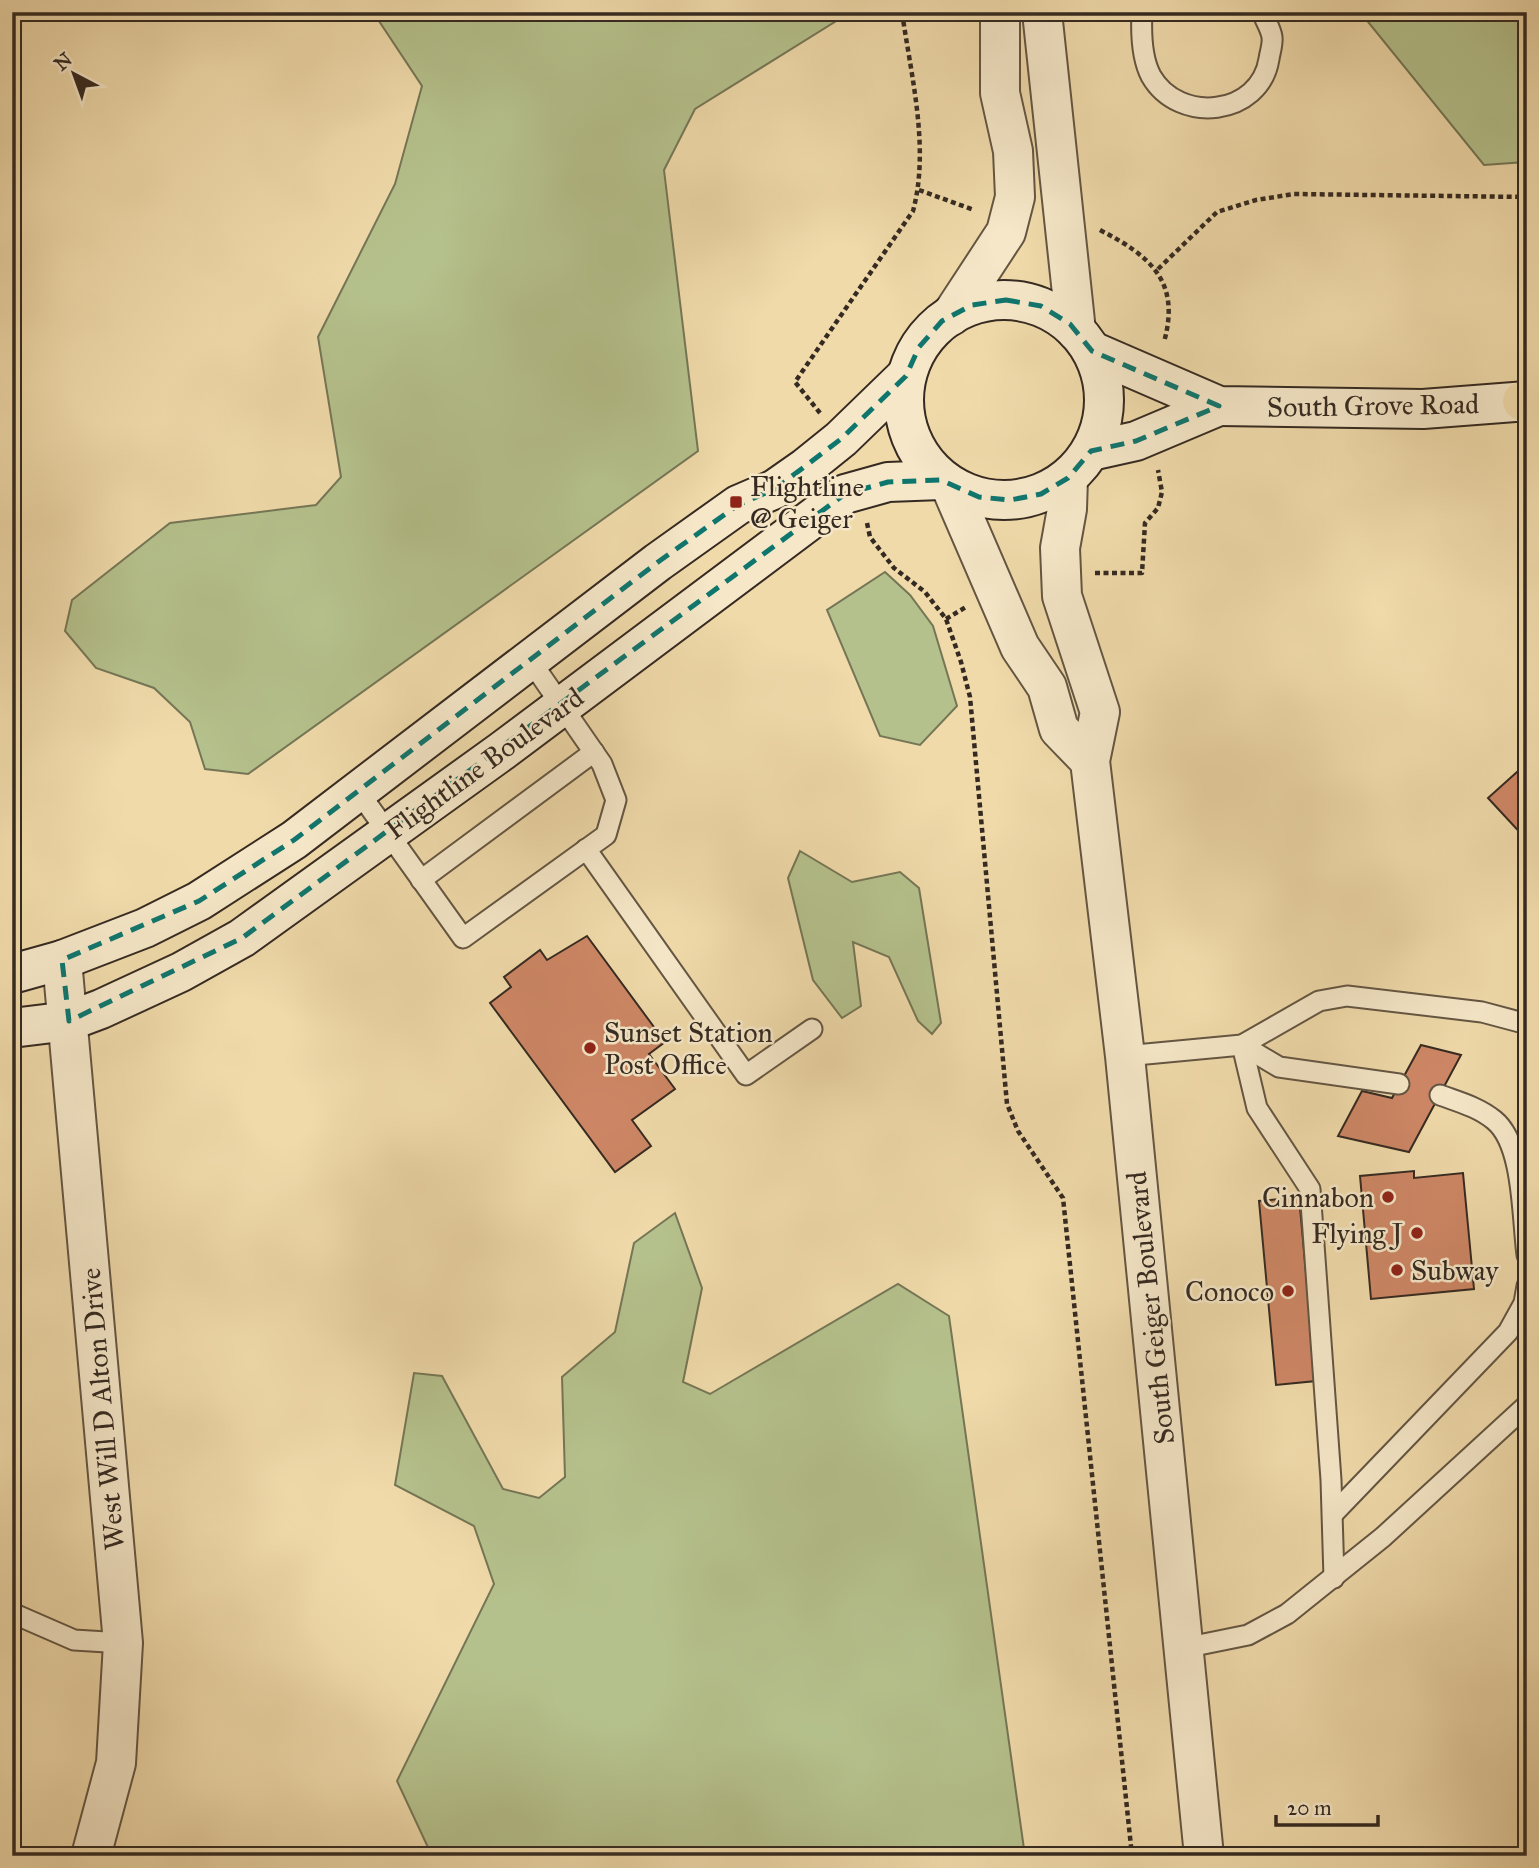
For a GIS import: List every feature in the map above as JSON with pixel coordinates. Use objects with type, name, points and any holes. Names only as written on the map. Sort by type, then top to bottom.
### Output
[{"type":"main road","points":[[951,316],[1006,232],[1015,197],[1014,162],[1000,93],[1000,12]]},
{"type":"main road","points":[[945,483],[979,498],[1010,500],[1041,494],[1079,465],[1103,419],[1103,384],[1084,341],[1065,232],[1042,12]]},
{"type":"main road","points":[[1084,341],[1041,306],[1006,300],[972,304],[942,321],[919,347],[906,376],[904,407],[911,438],[945,483],[996,589],[1020,647],[1047,687],[1059,729],[1090,761]]},
{"type":"main road","name":"South Grove Road","points":[[1084,341],[1154,379],[1219,406],[1423,409],[1525,402]]},
{"type":"main road","name":"Flightline Boulevard","points":[[12,974],[62,960],[145,928],[199,901],[293,840],[738,505],[775,489],[841,439],[906,376]]},
{"type":"main road","name":"South Grove Road","points":[[1079,465],[1219,406]]},
{"type":"main road","name":"South Geiger Boulevard","points":[[1079,465],[1060,548],[1062,596],[1100,712],[1090,761],[1125,1056],[1204,1856]]},
{"type":"main road","name":"Flightline Boulevard","points":[[12,1028],[69,1021],[181,972],[242,938],[563,706],[845,495],[888,482],[945,483]]},
{"type":"main road","name":"West Will D Alton Drive","points":[[62,960],[123,1643],[116,1763],[92,1856]]},
{"type":"lane","points":[[1142,12],[1141,32],[1151,75],[1174,99],[1206,110],[1238,103],[1267,73],[1272,38],[1262,12]]},
{"type":"lane","points":[[358,791],[463,938],[606,835],[616,800],[594,752],[530,660]]},
{"type":"lane","points":[[421,880],[594,752]]},
{"type":"lane","points":[[586,849],[746,1075],[812,1029]]},
{"type":"lane","points":[[1125,1056],[1242,1045],[1319,1001],[1346,996],[1482,1012],[1527,1024]]},
{"type":"lane","points":[[1242,1045],[1279,1067],[1399,1084]]},
{"type":"lane","points":[[1242,1045],[1257,1108],[1310,1189],[1333,1514],[1334,1578]]},
{"type":"lane","points":[[1440,1095],[1474,1107],[1496,1122],[1511,1141],[1527,1255]]},
{"type":"lane","points":[[1333,1514],[1508,1332],[1524,1303],[1527,1286]]},
{"type":"lane","points":[[1184,1648],[1248,1635],[1287,1614],[1334,1578],[1527,1405]]},
{"type":"lane","points":[[12,1612],[74,1640],[123,1643]]},
{"type":"path","points":[[841,439],[795,382],[913,211],[919,190],[919,145],[902,12]]},
{"type":"path","points":[[919,190],[1009,222]]},
{"type":"path","points":[[1158,269],[1217,212],[1256,200],[1294,194],[1527,197]]},
{"type":"path","points":[[1065,232],[1097,229],[1132,246],[1158,269],[1169,324],[1154,379]]},
{"type":"path","points":[[1061,573],[1142,573],[1144,523],[1158,508],[1162,492],[1151,435]]},
{"type":"path","points":[[861,490],[870,537],[894,568],[925,592],[946,619],[970,697],[1007,1104],[1018,1131],[1063,1198],[1132,1856]]},
{"type":"path","points":[[946,619],[996,589]]},
{"type":"highlighted area","points":[[1006,300],[1041,306],[1070,324],[1092,351],[1219,406],[1136,441],[1091,451],[1068,478],[1041,494],[1010,500],[979,497],[941,480],[888,482],[845,494],[242,938],[69,1021],[62,960],[199,901],[294,840],[658,562],[738,505],[775,489],[841,439],[906,376],[919,347],[942,321],[972,305]]},
{"type":"green space","points":[[373,12],[840,12],[841,18],[695,109],[664,170],[698,451],[248,774],[205,769],[190,722],[154,688],[96,668],[65,631],[72,600],[170,523],[316,505],[341,477],[318,337],[395,184],[422,86]]},
{"type":"green space","points":[[1360,12],[1527,12],[1527,162],[1484,165]]},
{"type":"green space","points":[[885,572],[910,595],[933,626],[957,706],[920,745],[880,736],[827,610]]},
{"type":"green space","points":[[800,851],[852,882],[900,872],[919,888],[941,1023],[932,1034],[918,1021],[889,957],[853,942],[861,1006],[842,1018],[813,980],[788,878]]},
{"type":"green space","points":[[675,1213],[702,1288],[683,1382],[710,1394],[898,1284],[949,1316],[1025,1856],[432,1856],[397,1781],[494,1584],[474,1526],[395,1485],[414,1373],[442,1376],[503,1489],[539,1498],[565,1477],[562,1377],[615,1332],[634,1243]]},
{"type":"building","points":[[1527,763],[1527,840],[1488,798]]},
{"type":"building","name":"Sunset Station Post Office","points":[[587,936],[665,1042],[649,1054],[675,1089],[632,1120],[651,1146],[615,1172],[490,1003],[511,987],[504,977],[540,950],[547,960]]},
{"type":"building","points":[[1421,1045],[1461,1055],[1409,1152],[1338,1136],[1362,1091],[1392,1098]]},
{"type":"building","name":"Flying J","points":[[1414,1171],[1414,1178],[1463,1173],[1474,1289],[1371,1299],[1360,1176]]},
{"type":"building","name":"Conoco","points":[[1299,1197],[1316,1381],[1276,1385],[1259,1201]]},
{"type":"place","name":"Flightline @ Geiger","points":[[736,502]]},
{"type":"place","name":"Sunset Station Post Office","points":[[590,1048]]},
{"type":"place","name":"Cinnabon","points":[[1388,1197]]},
{"type":"place","name":"Flying J","points":[[1417,1233]]},
{"type":"place","name":"Subway","points":[[1397,1270]]},
{"type":"place","name":"Conoco","points":[[1288,1291]]}]
